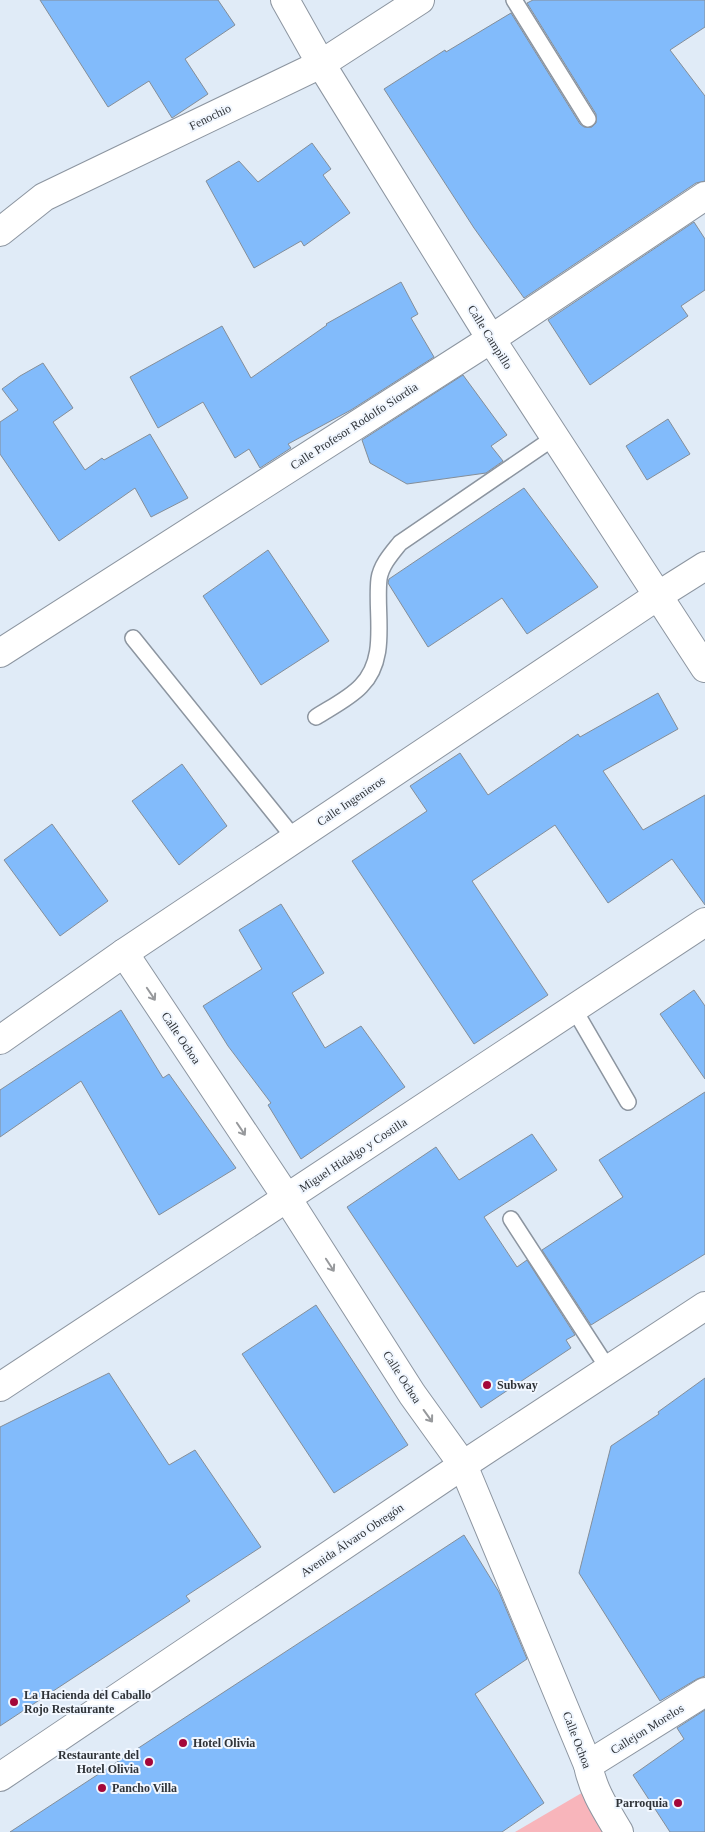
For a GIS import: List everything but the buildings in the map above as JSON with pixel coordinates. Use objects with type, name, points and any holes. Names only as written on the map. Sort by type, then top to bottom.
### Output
[{"type":"street","name":"Calle Campillo","points":[[285,0],[321,64],[490,338],[705,668]]},
{"type":"street","name":"Fenochio","points":[[0,232],[44,197],[321,64],[420,0]]},
{"type":"street","name":"Calle Profesor Rodolfo Siordia","points":[[0,653],[490,338],[705,196]]},
{"type":"street","name":"Calle Ingenieros","points":[[0,1040],[124,953],[705,566]]},
{"type":"street","name":"Miguel Hidalgo y Costilla","points":[[0,1387],[705,922]]},
{"type":"street","name":"Calle Ochoa","points":[[124,953],[287,1198],[412,1394],[463,1465],[588,1766],[591,1782],[599,1799],[620,1832]]},
{"type":"street","name":"Avenida Álvaro Obregón","points":[[0,1777],[463,1465],[705,1306]]},
{"type":"street","name":"Callejon Morelos","points":[[588,1766],[705,1692]]},
{"type":"lane","points":[[514,0],[588,119]]},
{"type":"lane","points":[[316,717],[360,687],[371,674],[377,656],[379,636],[379,577],[388,558],[400,543],[555,437]]},
{"type":"lane","points":[[133,638],[295,839]]},
{"type":"lane","points":[[574,1009],[628,1102]]},
{"type":"lane","points":[[511,1219],[609,1370]]},
{"type":"shaded area","points":[[585,1791],[611,1832],[515,1832]]},
{"type":"place","name":"Subway","points":[[487,1385]]},
{"type":"place","name":"La Hacienda del Caballo Rojo Restaurante","points":[[14,1702]]},
{"type":"place","name":"Hotel Olivia","points":[[183,1743]]},
{"type":"place","name":"Restaurante del Hotel Olivia","points":[[149,1762]]},
{"type":"place","name":"Pancho Villa","points":[[102,1788]]},
{"type":"place","name":"Parroquia","points":[[678,1803]]}]
